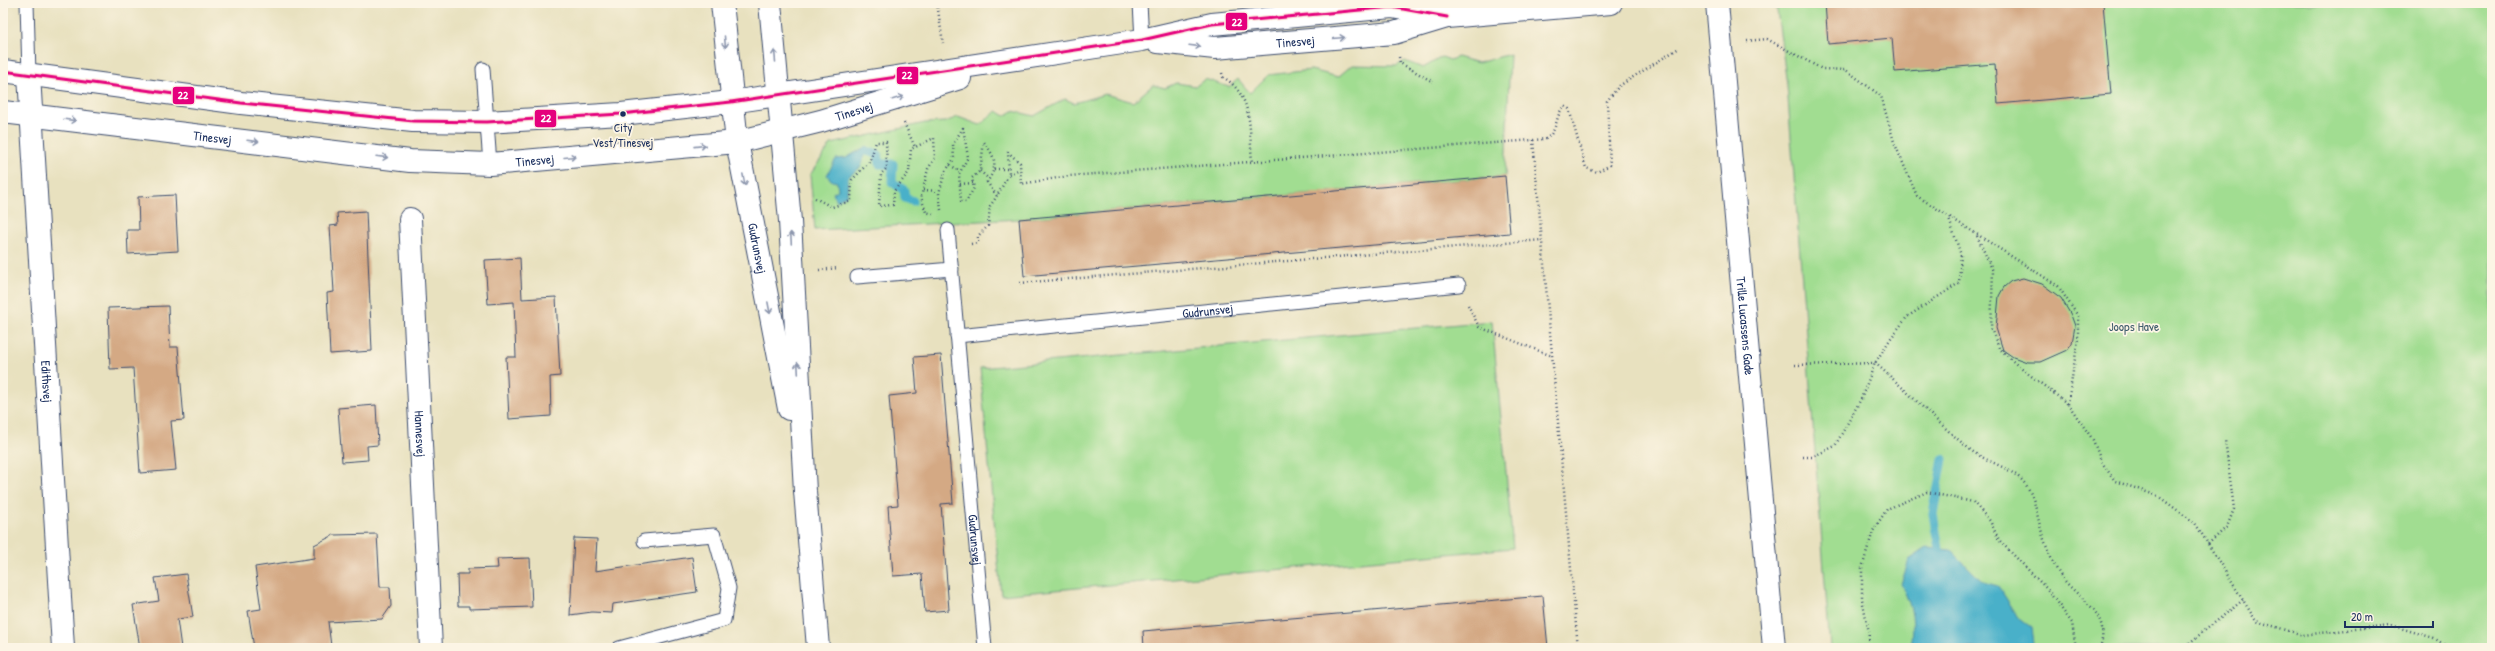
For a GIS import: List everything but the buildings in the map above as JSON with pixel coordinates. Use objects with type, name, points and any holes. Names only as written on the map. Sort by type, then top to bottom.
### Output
[{"type":"street","name":"Gudrunsvej","points":[[722,3],[731,102],[737,142],[806,491]]},
{"type":"street","name":"Gudrunsvej","points":[[770,3],[790,221],[806,491],[818,648]]},
{"type":"street","name":"Tinesvej","points":[[1142,40],[1215,48],[1394,33],[1447,17],[1611,3]]},
{"type":"street","name":"Trille Lucassens Gade","points":[[1717,3],[1774,648]]},
{"type":"street","name":"Tinesvej","points":[[3,71],[241,103],[413,121],[487,122],[621,114],[731,102],[1142,40],[1212,24],[1392,7],[1447,17]]},
{"type":"street","name":"Tinesvej","points":[[3,112],[410,161],[490,164],[737,142],[781,132],[1028,57]]},
{"type":"street","points":[[29,75],[31,115]]},
{"type":"street","name":"Edithsvej","points":[[31,115],[63,648]]},
{"type":"street","name":"Hannesvej","points":[[410,220],[431,648]]},
{"type":"lane","points":[[26,3],[29,75]]},
{"type":"lane","points":[[1140,3],[1142,40]]},
{"type":"lane","points":[[484,70],[490,164]]},
{"type":"lane","name":"Gudrunsvej","points":[[948,230],[985,648]]},
{"type":"lane","points":[[857,278],[952,269]]},
{"type":"lane","name":"Gudrunsvej","points":[[957,336],[1459,285]]},
{"type":"lane","points":[[619,648],[724,620],[729,588],[714,536],[644,541]]},
{"type":"path","points":[[936,3],[948,69]]},
{"type":"path","points":[[1394,33],[1400,63],[1433,82]]},
{"type":"path","points":[[1721,43],[1767,39],[1822,69],[1846,70],[1881,96],[1894,142],[1917,196],[1976,236],[2058,286],[2078,316],[2078,339],[2068,404]]},
{"type":"path","points":[[1009,174],[1008,152],[1020,164],[1021,184],[1069,176],[1546,139],[1554,133],[1559,111],[1564,106],[1569,108],[1586,168],[1597,172],[1610,165],[1607,101],[1619,86],[1679,48]]},
{"type":"path","points":[[1222,77],[1235,85],[1244,97],[1247,107],[1252,162]]},
{"type":"path","points":[[942,218],[940,192],[945,172],[954,159],[953,144],[962,128],[968,157],[960,171],[961,201],[966,202],[974,188],[972,178],[980,171],[984,142],[994,155],[994,169],[987,182],[997,196]]},
{"type":"path","points":[[808,194],[832,208],[851,201],[852,180],[870,161],[876,142],[886,142],[887,168],[882,174],[879,206],[893,205],[894,191],[908,172],[911,149],[934,138],[935,158],[928,168],[921,197],[926,212],[936,216]]},
{"type":"path","points":[[1533,140],[1578,648]]},
{"type":"path","points":[[950,165],[960,171]]},
{"type":"path","points":[[994,169],[1008,169]]},
{"type":"path","points":[[949,246],[978,243],[978,236],[988,226],[990,206],[1009,174],[1020,169]]},
{"type":"path","points":[[980,171],[989,179]]},
{"type":"path","points":[[960,184],[973,183]]},
{"type":"path","points":[[923,190],[940,192]]},
{"type":"path","points":[[1803,457],[1812,456],[1836,446],[1861,399],[1875,363],[1907,317],[1960,283],[1961,255],[1949,218]]},
{"type":"path","points":[[1976,236],[1993,271],[1990,329],[2000,348],[2018,366],[2068,404],[2093,440],[2101,461],[2116,481],[2158,496],[2195,523],[2256,621],[2303,635],[2390,625],[2434,638],[2449,648]]},
{"type":"path","points":[[1020,283],[1542,240]]},
{"type":"path","points":[[821,270],[845,268]]},
{"type":"path","points":[[1459,285],[1479,327],[1552,356]]},
{"type":"path","points":[[1795,366],[1875,363],[1974,452],[2012,473],[2026,484],[2059,574],[2092,607],[2102,624],[2103,636],[2100,648]]},
{"type":"path","points":[[2208,544],[2227,527],[2234,509],[2225,440]]},
{"type":"path","points":[[1868,648],[1869,632],[1862,599],[1862,568],[1873,531],[1887,509],[1927,492],[1943,494],[1973,502],[1990,521],[1999,540],[2047,589],[2072,623],[2076,648]]},
{"type":"path","points":[[2183,648],[2243,600]]},
{"type":"green space","name":"Joops Have","points":[[1776,3],[2492,3],[2492,648],[1830,648],[1787,85]]},
{"type":"green space","points":[[1510,54],[1505,176],[1019,219],[815,230],[810,175],[831,144],[925,123],[945,122],[958,117],[980,125],[997,111],[1005,116],[1013,111],[1034,116],[1065,99],[1074,103],[1105,94],[1133,102],[1153,85],[1165,88],[1176,83],[1196,86],[1205,79],[1229,87],[1238,79],[1250,93],[1268,75],[1311,70],[1338,77],[1352,65],[1396,66],[1405,61],[1423,68],[1442,57],[1450,60],[1457,57],[1478,63]]},
{"type":"green space","points":[[1492,321],[1513,548],[1001,595],[980,368]]},
{"type":"water","points":[[867,146],[861,167],[848,177],[847,195],[837,201],[833,193],[838,190],[837,182],[832,181],[827,175],[836,159],[846,158]]},
{"type":"water","points":[[1927,548],[1951,550],[1983,582],[1998,586],[2019,618],[2032,628],[2034,643],[2032,648],[1911,648],[1913,630],[1912,615],[1901,584],[1909,560]]},
{"type":"waterway","points":[[866,151],[878,154],[880,164],[893,164],[892,182],[904,190],[905,198],[913,201]]},
{"type":"waterway","points":[[1939,549],[1933,514],[1943,459]]},
{"type":"transit line","name":"22","points":[[3,71],[241,103],[413,121],[487,122],[621,114],[731,102],[1142,40],[1212,24],[1392,7],[1447,17]]},
{"type":"place","name":"City Vest/Tinesvej","points":[[623,114]]}]
